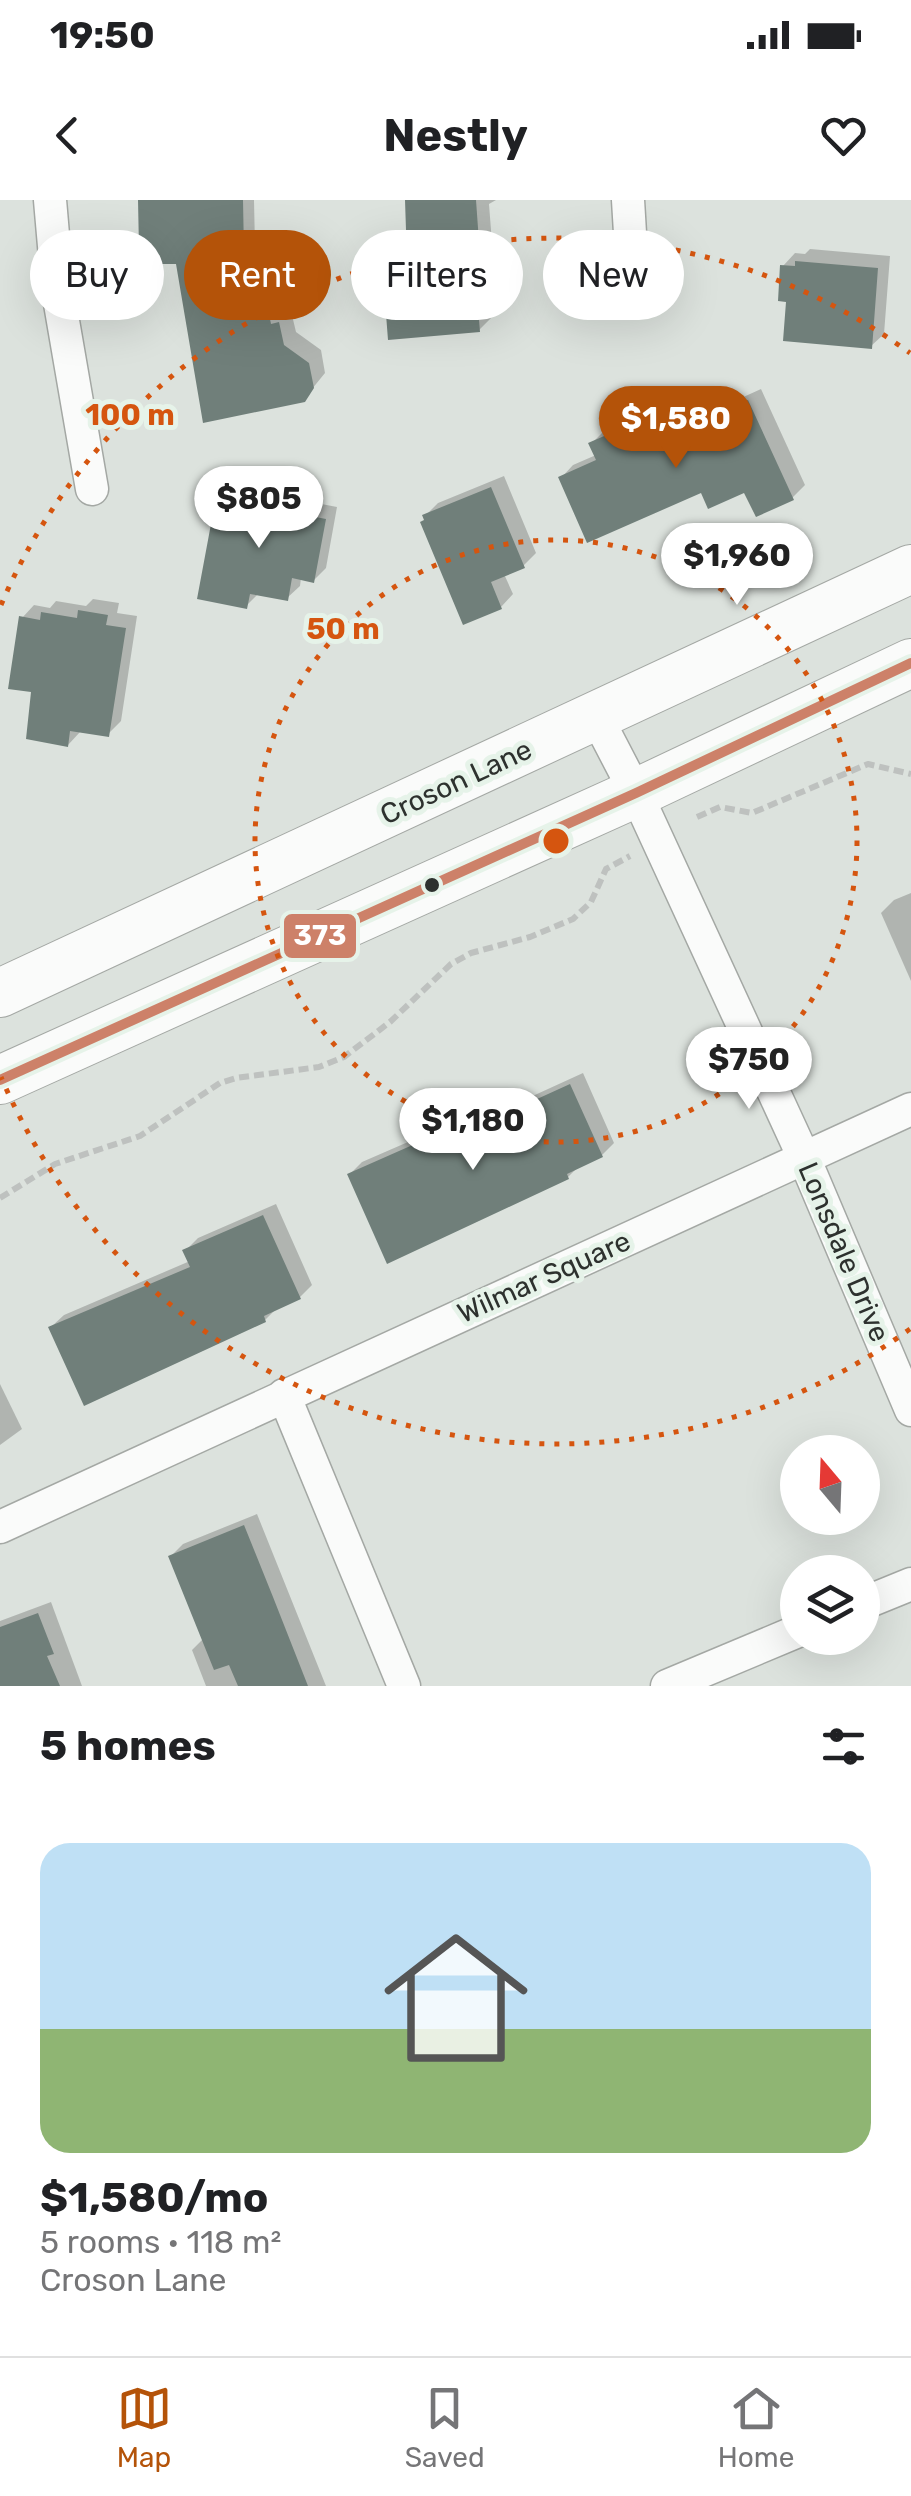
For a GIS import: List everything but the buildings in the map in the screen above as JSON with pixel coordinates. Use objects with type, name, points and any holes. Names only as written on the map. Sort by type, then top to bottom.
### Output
[{"type":"main road","name":"Croson Lane","points":[[0,993],[911,569]]},
{"type":"main road","points":[[0,1080],[911,663]]},
{"type":"street","points":[[50,200],[58,292],[92,490]]},
{"type":"street","points":[[628,200],[630,230]]},
{"type":"street","name":"Lonsdale Drive","points":[[596,716],[636,792],[805,1160],[911,1410]]},
{"type":"street","name":"Wilmar Square","points":[[0,1527],[911,1109]]},
{"type":"street","points":[[284,1394],[404,1686]]},
{"type":"street","points":[[880,1597],[911,1584]]},
{"type":"street","points":[[667,1686],[780,1639]]},
{"type":"path","points":[[0,1198],[54,1164],[140,1136],[220,1083],[319,1068],[344,1056],[390,1022],[450,964],[470,953],[530,937],[573,919],[591,902],[606,870],[692,819],[720,808],[752,813],[856,767],[880,766],[911,774]]},
{"type":"transit line","name":"373","points":[[0,1080],[636,793],[911,663]]}]
